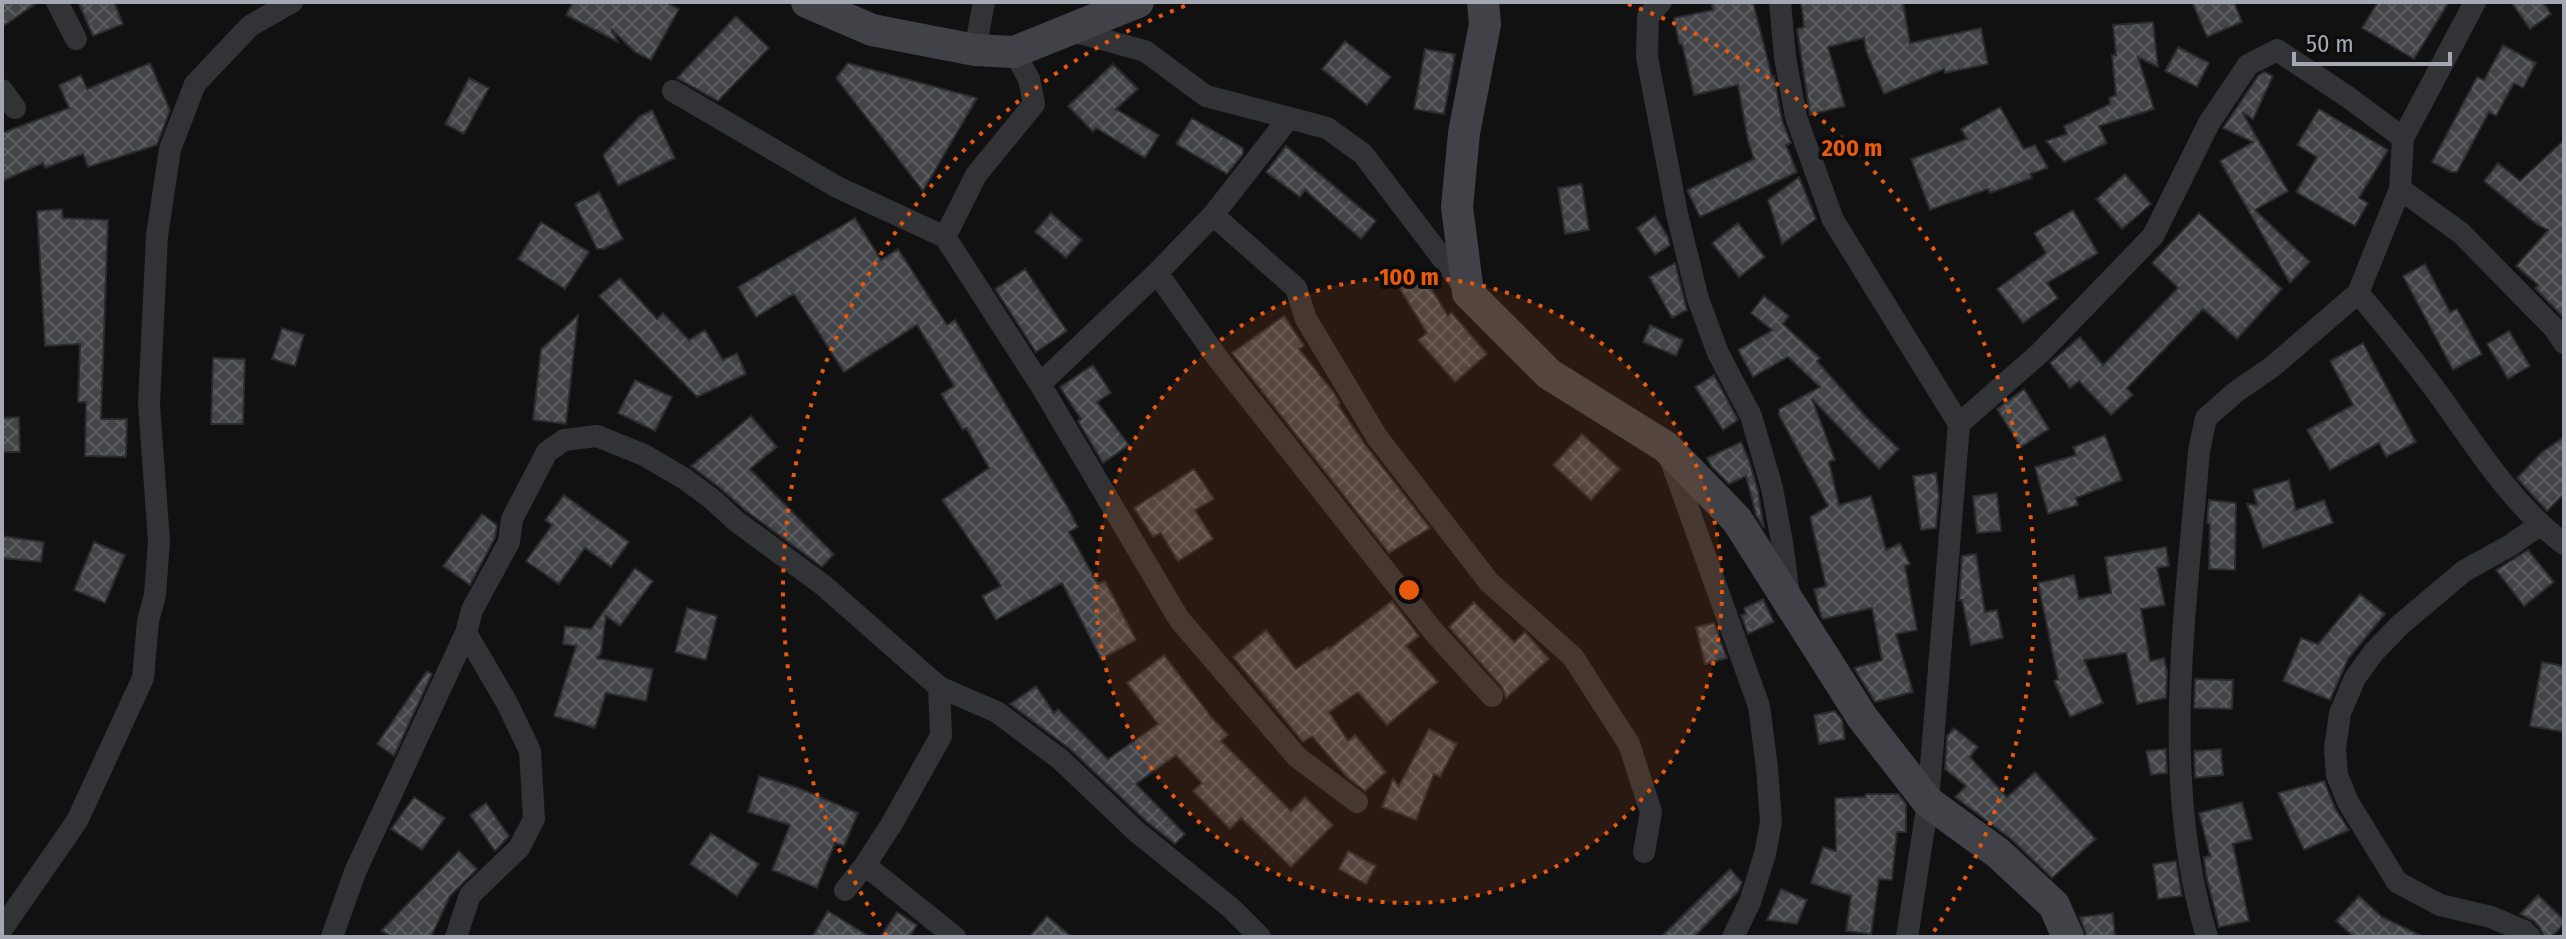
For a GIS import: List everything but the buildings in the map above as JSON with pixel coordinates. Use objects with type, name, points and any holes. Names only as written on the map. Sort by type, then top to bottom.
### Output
[{"type":"main road","points":[[807,2],[872,30],[975,50],[1014,52],[1138,2]]},
{"type":"main road","points":[[1483,2],[1485,24],[1464,133],[1457,207],[1468,293],[1549,374],[1666,447],[1737,520],[1862,717],[1928,802],[1998,853],[2054,905],[2068,937]]},
{"type":"street","points":[[57,2],[76,39]]},
{"type":"street","points":[[2,929],[77,821],[143,678],[159,541],[149,404],[157,236],[170,149],[195,84],[250,26],[292,2]]},
{"type":"street","points":[[975,50],[984,2]]},
{"type":"street","points":[[1661,2],[1648,16],[1647,57],[1677,214],[1698,299],[1718,353],[1751,416],[1772,488],[1790,601]]},
{"type":"street","points":[[1780,2],[1785,57],[1796,117],[1833,220],[1959,424],[1928,802],[1907,937]]},
{"type":"street","points":[[2207,937],[2198,906],[2186,836],[2181,693],[2199,451],[2206,418],[2237,391],[2272,367],[2358,293],[2400,189],[2403,138],[2475,2]]},
{"type":"street","points":[[1068,30],[1145,51],[1206,96],[1327,128],[1363,154],[1468,293]]},
{"type":"street","points":[[1959,424],[2041,352],[2153,236],[2209,123],[2248,65],[2277,50],[2403,138]]},
{"type":"street","points":[[945,237],[976,175],[1034,104],[1029,79],[1014,52]]},
{"type":"street","points":[[673,91],[837,187],[945,237],[1040,384],[1179,619],[1297,757],[1357,802]]},
{"type":"street","points":[[1040,384],[1213,215],[1289,118]]},
{"type":"street","points":[[2400,189],[2461,233],[2561,329]]},
{"type":"street","points":[[1213,215],[1296,288],[1306,319],[1377,437],[1489,582],[1573,657],[1629,744],[1651,812],[1644,852]]},
{"type":"street","points":[[1157,273],[1219,360],[1433,631],[1492,696]]},
{"type":"street","points":[[2358,293],[2431,385],[2500,480],[2539,525],[2564,544]]},
{"type":"street","points":[[332,937],[355,872],[466,633],[472,610],[509,542],[512,519],[547,452],[564,440],[597,436],[644,455],[685,479],[823,585],[939,687],[997,712],[1060,759],[1137,832],[1231,908],[1260,937]]},
{"type":"street","points":[[1666,447],[1759,706],[1771,822],[1750,902],[1733,937]]},
{"type":"street","points":[[2530,937],[2524,931],[2491,917],[2440,905],[2397,882],[2348,802],[2337,775],[2335,749],[2340,713],[2355,678],[2374,652],[2400,625],[2464,571],[2511,545],[2539,525]]},
{"type":"street","points":[[456,937],[470,895],[519,848],[534,819],[530,751],[507,703],[466,633]]},
{"type":"street","points":[[845,890],[891,825],[941,736],[939,687]]},
{"type":"street","points":[[865,865],[955,937]]}]
